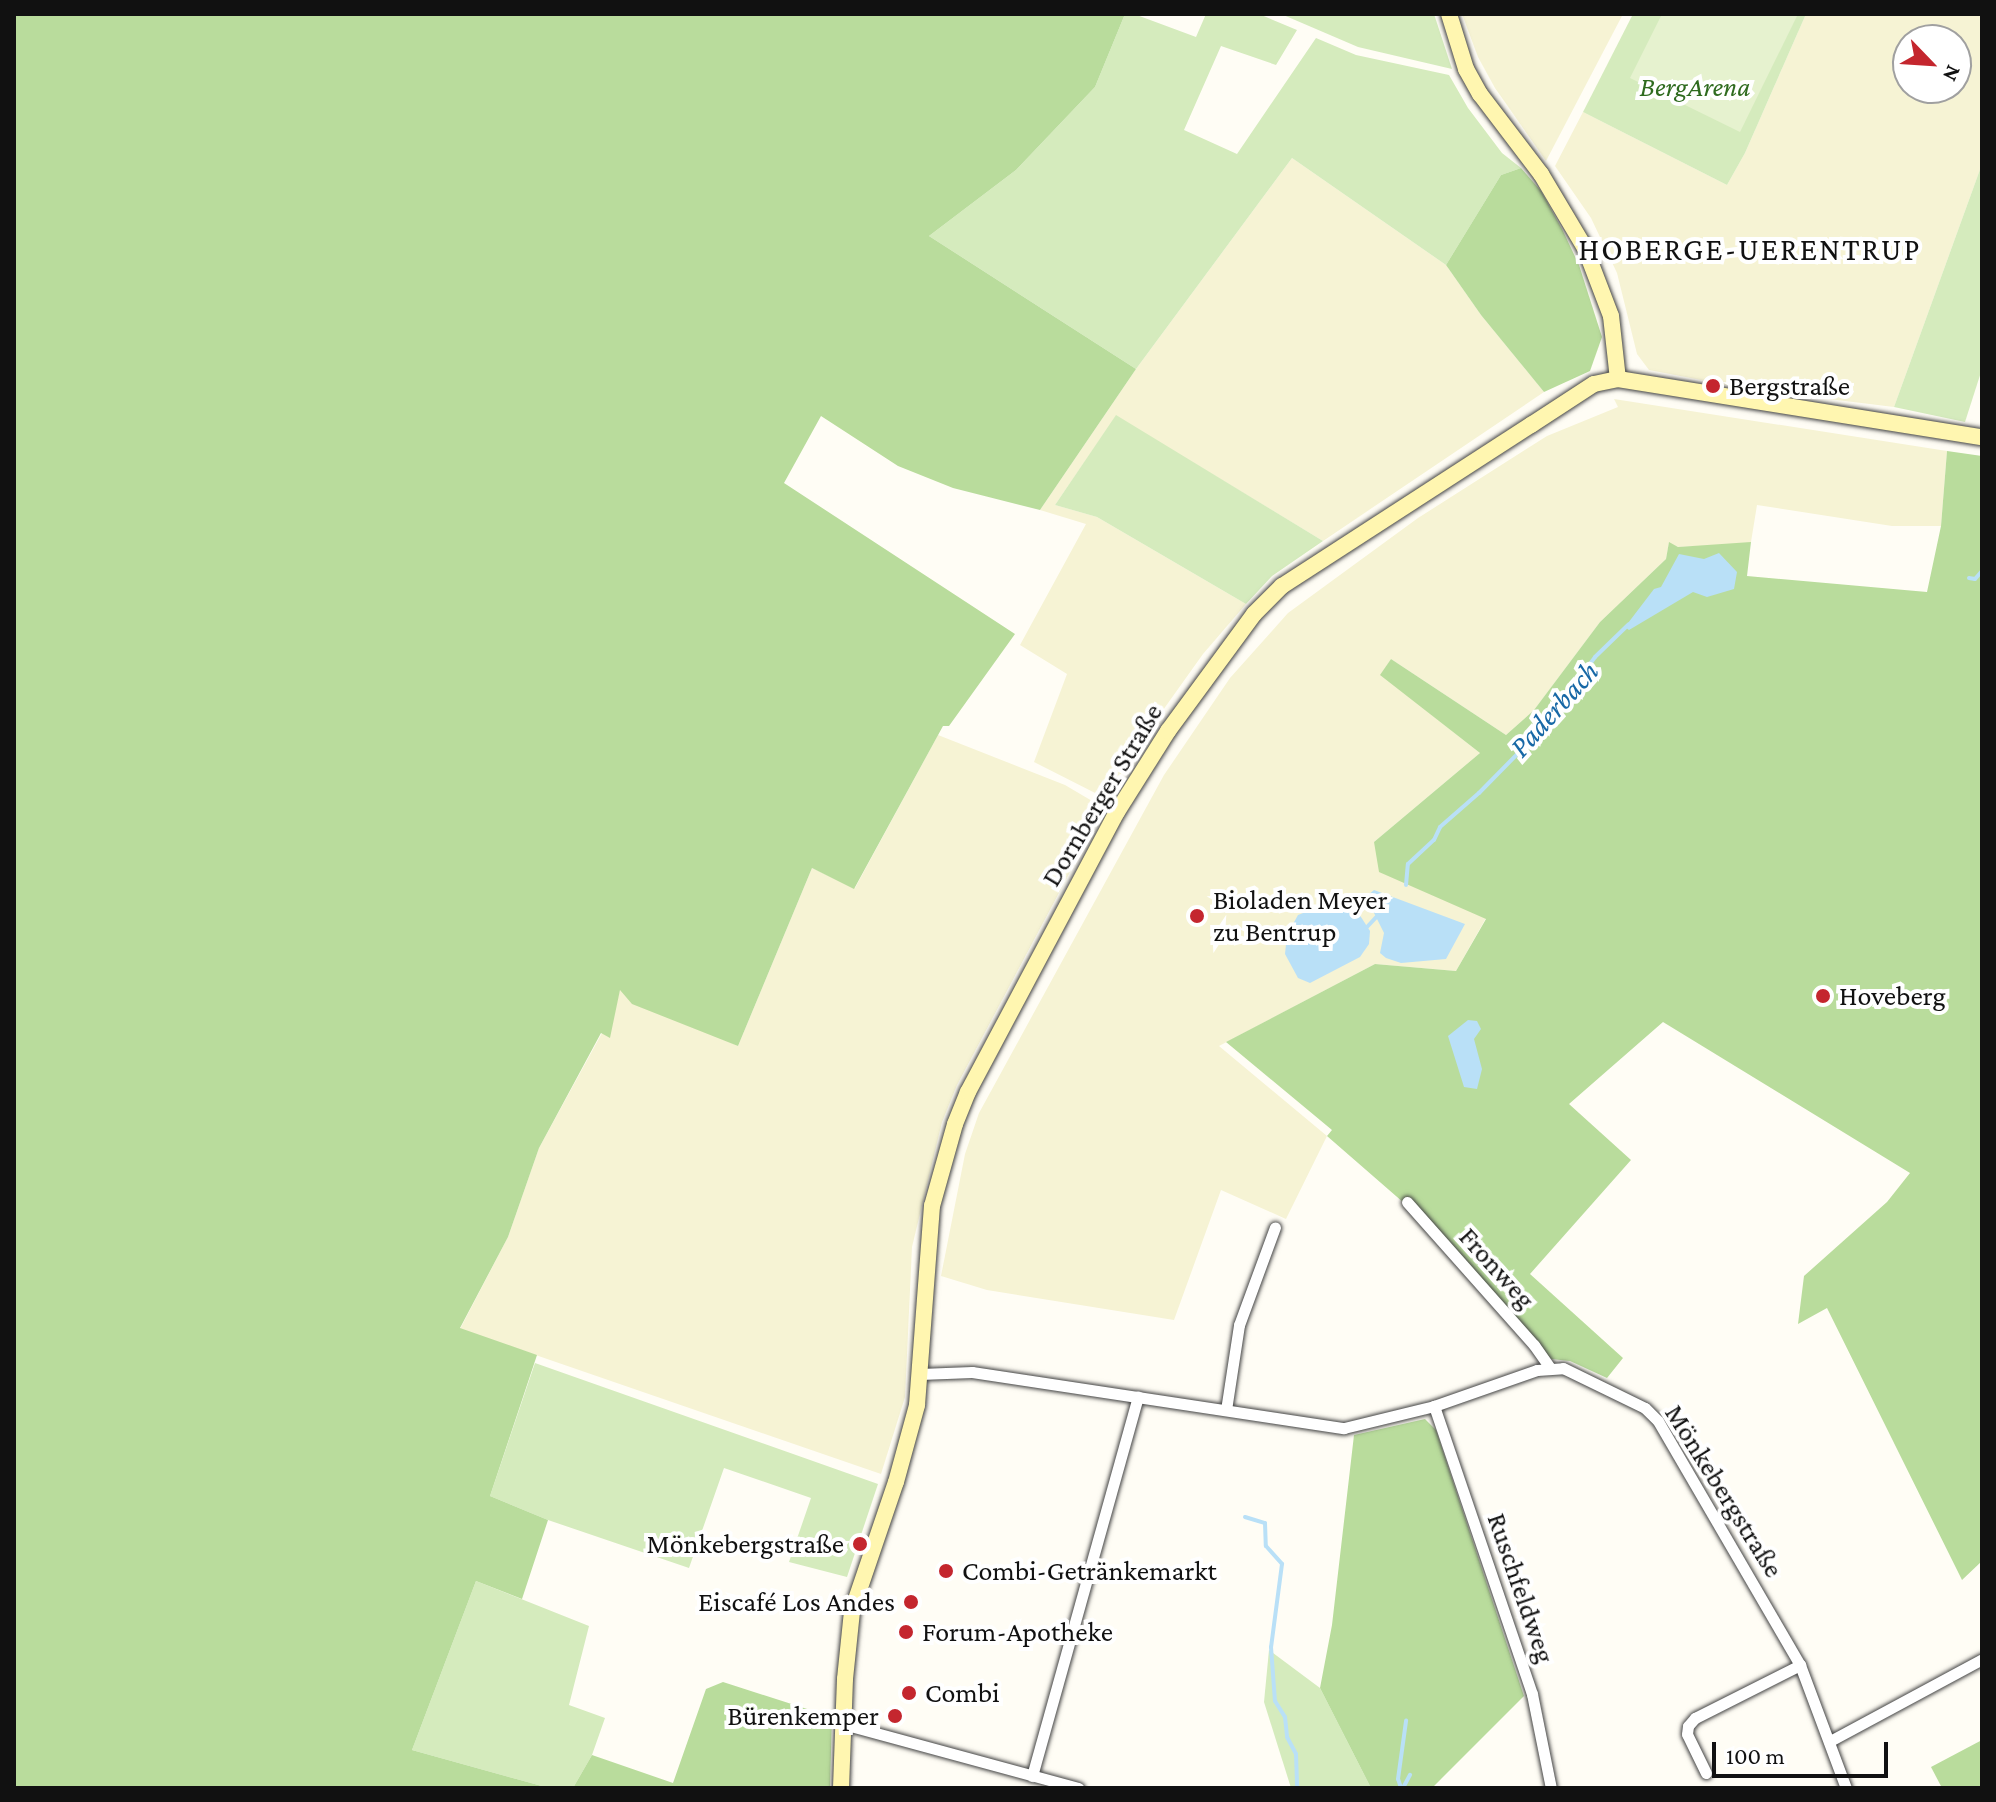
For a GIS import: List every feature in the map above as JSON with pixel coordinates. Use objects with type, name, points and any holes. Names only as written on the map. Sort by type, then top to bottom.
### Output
[{"type":"main road","points":[[1449,14],[1466,69],[1480,94],[1541,174],[1585,248],[1611,316],[1618,379]]},
{"type":"main road","name":"Dornberger Straße","points":[[841,1788],[853,1602],[902,1461],[917,1405],[932,1206],[955,1124],[968,1092],[1117,812],[1168,731],[1254,614],[1282,586],[1594,384],[1618,379],[1982,437]]},
{"type":"street","name":"Fronweg","points":[[1407,1202],[1534,1345],[1550,1368]]},
{"type":"street","points":[[1226,1410],[1239,1325],[1275,1227]]},
{"type":"street","points":[[920,1374],[972,1372],[1344,1428],[1434,1406],[1550,1368]]},
{"type":"street","name":"Mönkebergstraße","points":[[1550,1368],[1563,1368],[1645,1408],[1658,1421],[1800,1665],[1846,1788]]},
{"type":"street","points":[[1032,1776],[1138,1397]]},
{"type":"street","name":"Ruschfeldweg","points":[[1434,1406],[1519,1654],[1551,1788]]},
{"type":"street","points":[[1830,1741],[1982,1659]]},
{"type":"street","points":[[1706,1773],[1687,1734],[1688,1726],[1695,1718],[1800,1665]]},
{"type":"street","points":[[843,1724],[1078,1788]]},
{"type":"shaded area","points":[[1462,14],[1623,14],[1546,161],[1495,88],[1478,57]]},
{"type":"shaded area","points":[[1806,14],[1982,14],[1982,164],[1894,407],[1748,389],[1649,370],[1637,354],[1617,273],[1591,218],[1555,166],[1583,112],[1727,185],[1745,153]]},
{"type":"shaded area","points":[[1292,158],[1446,265],[1481,315],[1544,392],[1323,541],[1116,416],[1055,505],[1097,517],[1246,604],[1203,654],[1131,755],[1107,799],[1034,762],[1067,674],[1020,645],[1086,524],[1040,510],[1136,369]]},
{"type":"shaded area","points":[[1614,399],[1947,451],[1941,526],[1892,526],[1757,505],[1751,542],[1747,544],[1678,547],[1669,543],[1666,559],[1600,622],[1534,710],[1506,735],[1391,659],[1381,675],[1480,753],[1374,842],[1486,918],[1456,971],[1375,964],[1219,1046],[1327,1136],[1286,1219],[1221,1190],[1174,1320],[987,1290],[941,1276],[965,1154],[979,1113],[1164,775],[1230,678],[1288,613],[1418,518],[1547,436],[1618,407]]},
{"type":"shaded area","points":[[938,735],[1065,785],[1104,808],[957,1085],[942,1122],[912,1247],[905,1397],[881,1474],[460,1329],[508,1237],[539,1148],[602,1033],[609,1037],[620,989],[738,1046],[812,868],[855,888]]},
{"type":"green space","points":[[14,14],[1125,14],[1095,87],[1016,170],[929,236],[1136,369],[1040,510],[953,488],[898,466],[821,416],[784,483],[1015,634],[949,726],[943,726],[854,889],[812,868],[738,1046],[632,1004],[620,990],[610,1038],[601,1033],[539,1148],[508,1237],[460,1328],[537,1355],[490,1496],[548,1520],[522,1599],[476,1581],[412,1750],[549,1788],[14,1788]]},
{"type":"green space","points":[[1125,14],[1134,14],[1196,37],[1206,14],[1259,14],[1297,30],[1276,65],[1221,46],[1184,130],[1237,154],[1316,38],[1356,55],[1449,75],[1468,108],[1502,153],[1521,168],[1501,175],[1446,265],[1292,158],[1136,369],[929,236],[1016,170],[1095,87]]},
{"type":"green space","points":[[1281,14],[1434,14],[1452,69],[1358,47]]},
{"type":"green space","name":"BergArena","points":[[1633,14],[1806,14],[1745,153],[1727,185],[1583,112]]},
{"type":"green space","points":[[1662,14],[1798,14],[1740,132],[1630,78]]},
{"type":"green space","points":[[1982,164],[1982,369],[1965,422],[1894,407]]},
{"type":"green space","points":[[1521,168],[1541,191],[1562,229],[1579,265],[1602,337],[1590,371],[1544,392],[1481,315],[1446,265],[1501,175]]},
{"type":"green space","points":[[1116,415],[1323,541],[1272,576],[1246,604],[1097,517],[1055,505]]},
{"type":"green space","points":[[1947,451],[1982,456],[1982,1561],[1962,1580],[1827,1308],[1798,1324],[1804,1276],[1887,1202],[1910,1173],[1663,1022],[1569,1104],[1631,1160],[1530,1274],[1623,1358],[1607,1378],[1570,1361],[1551,1359],[1407,1197],[1404,1203],[1327,1136],[1332,1130],[1226,1042],[1375,964],[1456,971],[1486,919],[1379,872],[1374,842],[1480,753],[1380,675],[1391,659],[1506,735],[1534,710],[1600,622],[1666,559],[1669,542],[1678,547],[1751,542],[1747,576],[1927,592],[1941,526]]},
{"type":"green space","points":[[535,1363],[878,1484],[847,1577],[789,1562],[811,1498],[724,1468],[689,1568],[548,1520],[490,1496]]},
{"type":"green space","points":[[1425,1419],[1436,1430],[1524,1696],[1432,1788],[1371,1788],[1320,1688],[1332,1625],[1354,1435]]},
{"type":"green space","points":[[476,1581],[589,1626],[569,1705],[605,1718],[592,1755],[573,1788],[549,1788],[412,1750]]},
{"type":"green space","points":[[1269,1650],[1320,1688],[1371,1788],[1291,1788],[1264,1702]]},
{"type":"green space","points":[[723,1682],[832,1717],[830,1788],[573,1788],[592,1755],[673,1783],[706,1689]]},
{"type":"green space","points":[[1982,1740],[1982,1788],[1942,1788],[1931,1767]]},
{"type":"water","points":[[1719,553],[1737,572],[1734,589],[1707,597],[1693,592],[1629,630],[1625,627],[1654,589],[1661,587],[1679,554],[1704,559]]},
{"type":"water","points":[[1374,890],[1465,924],[1446,959],[1401,963],[1380,953],[1384,933],[1366,897]]},
{"type":"water","points":[[1336,900],[1346,901],[1361,917],[1370,931],[1369,944],[1360,957],[1310,983],[1298,978],[1285,954],[1287,935],[1298,915]]},
{"type":"water","points":[[1468,1020],[1477,1021],[1481,1029],[1474,1039],[1482,1069],[1477,1089],[1464,1087],[1448,1036]]},
{"type":"waterway","name":"Paderbach","points":[[1969,578],[1975,579],[1982,571]]},
{"type":"waterway","name":"Paderbach","points":[[1406,885],[1408,864],[1434,840],[1440,827],[1479,793],[1542,729],[1595,657],[1629,624]]},
{"type":"waterway","name":"Paderbach","points":[[1367,927],[1379,914]]},
{"type":"waterway","points":[[1245,1517],[1265,1523],[1266,1546],[1282,1564],[1271,1647],[1275,1701],[1285,1717],[1287,1737],[1296,1754],[1297,1788]]},
{"type":"waterway","points":[[1401,1788],[1398,1779],[1406,1721]]},
{"type":"waterway","points":[[1403,1788],[1410,1775]]},
{"type":"place","name":"Bergstraße","points":[[1713,386]]},
{"type":"place","name":"Bioladen Meyer zu Bentrup","points":[[1197,916]]},
{"type":"place","name":"Hoveberg","points":[[1823,996]]},
{"type":"place","name":"Mönkebergstraße","points":[[860,1544]]},
{"type":"place","name":"Combi-Getränkemarkt","points":[[946,1571]]},
{"type":"place","name":"Eiscafé Los Andes","points":[[911,1602]]},
{"type":"place","name":"Forum-Apotheke","points":[[906,1632]]},
{"type":"place","name":"Combi","points":[[909,1693]]},
{"type":"place","name":"Bürenkemper","points":[[895,1716]]},
{"type":"district","name":"HOBERGE-UERENTRUP","points":[[1750,249]]}]
